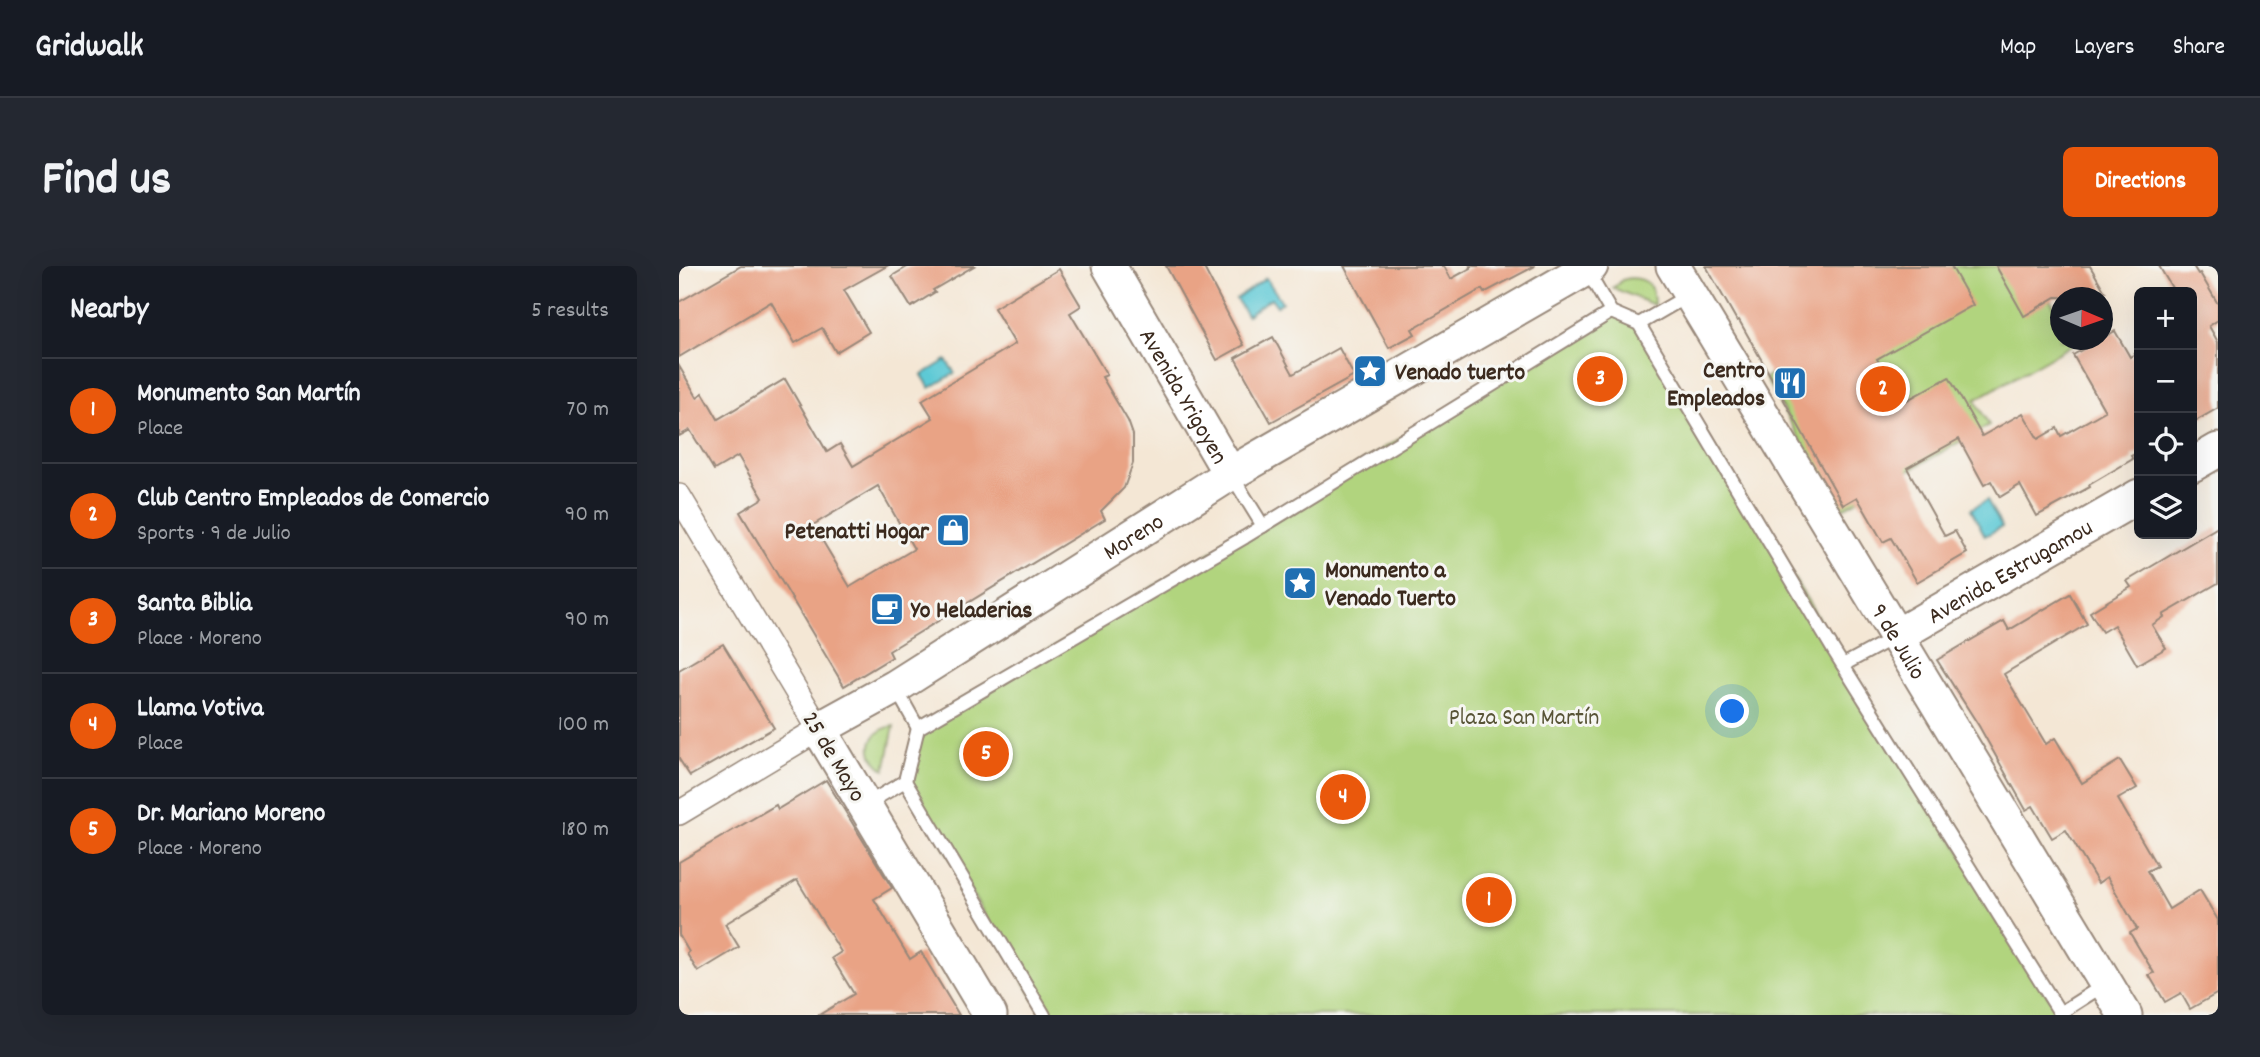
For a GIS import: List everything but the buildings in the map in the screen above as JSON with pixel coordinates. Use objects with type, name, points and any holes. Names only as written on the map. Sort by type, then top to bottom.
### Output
[{"type":"main road","name":"Avenida Yrigoyen","points":[[1109,266],[1230,474]]},
{"type":"main road","name":"9 de Julio","points":[[1673,266],[2125,1015]]},
{"type":"main road","name":"Moreno","points":[[819,729],[895,687],[1230,474],[1589,267]]},
{"type":"main road","points":[[2197,463],[2218,450]]},
{"type":"main road","name":"Avenida Estrugamou","points":[[1896,636],[2134,499]]},
{"type":"main road","name":"25 de Mayo","points":[[819,729],[990,1015]]},
{"type":"street","name":"25 de Mayo","points":[[679,496],[819,729]]},
{"type":"street","name":"Moreno","points":[[679,813],[819,729]]},
{"type":"lane","points":[[1589,267],[1611,312],[1639,324],[1843,665],[2060,1014],[2106,984]]},
{"type":"lane","points":[[1639,324],[1690,294]]},
{"type":"lane","points":[[918,728],[1263,526],[1611,312]]},
{"type":"lane","name":"Avenida Yrigoyen","points":[[1230,474],[1263,526]]},
{"type":"lane","name":"Avenida Estrugamou","points":[[1843,665],[1896,636]]},
{"type":"lane","points":[[895,687],[918,728],[905,781],[1044,1015]]},
{"type":"lane","points":[[864,805],[905,781]]},
{"type":"green space","points":[[1839,266],[2032,266],[2050,299],[2050,350],[2063,350],[1975,400],[1989,425],[1840,510],[1765,378],[1864,322]]},
{"type":"green space","points":[[1622,280],[1642,280],[1649,285],[1654,305],[1613,288]]},
{"type":"green space","name":"Plaza San Martín","points":[[1611,312],[1639,324],[2060,1015],[1044,1015],[905,781],[918,728]]},
{"type":"green space","points":[[894,726],[885,770],[873,758],[871,744],[878,733]]},
{"type":"water","points":[[1266,278],[1282,302],[1277,306],[1271,298],[1247,315],[1236,299]]},
{"type":"water","points":[[946,360],[955,373],[930,388],[922,375]]},
{"type":"water","points":[[1987,500],[2002,527],[1985,536],[1971,509]]},
{"type":"place","name":"Venado tuerto","points":[[1370,371]]},
{"type":"place","name":"Santa Biblia","points":[[1600,379]]},
{"type":"place","name":"Centro Empleados","points":[[1790,383]]},
{"type":"place","name":"Club Centro Empleados de Comercio","points":[[1883,389]]},
{"type":"place","name":"Petenatti Hogar","points":[[953,530]]},
{"type":"place","name":"Monumento a Venado Tuerto","points":[[1300,583]]},
{"type":"place","name":"Yo Heladerias","points":[[887,609]]},
{"type":"place","name":"Dr. Mariano Moreno","points":[[986,754]]},
{"type":"place","name":"Llama Votiva","points":[[1343,797]]},
{"type":"place","name":"Monumento San Martín","points":[[1489,900]]}]
